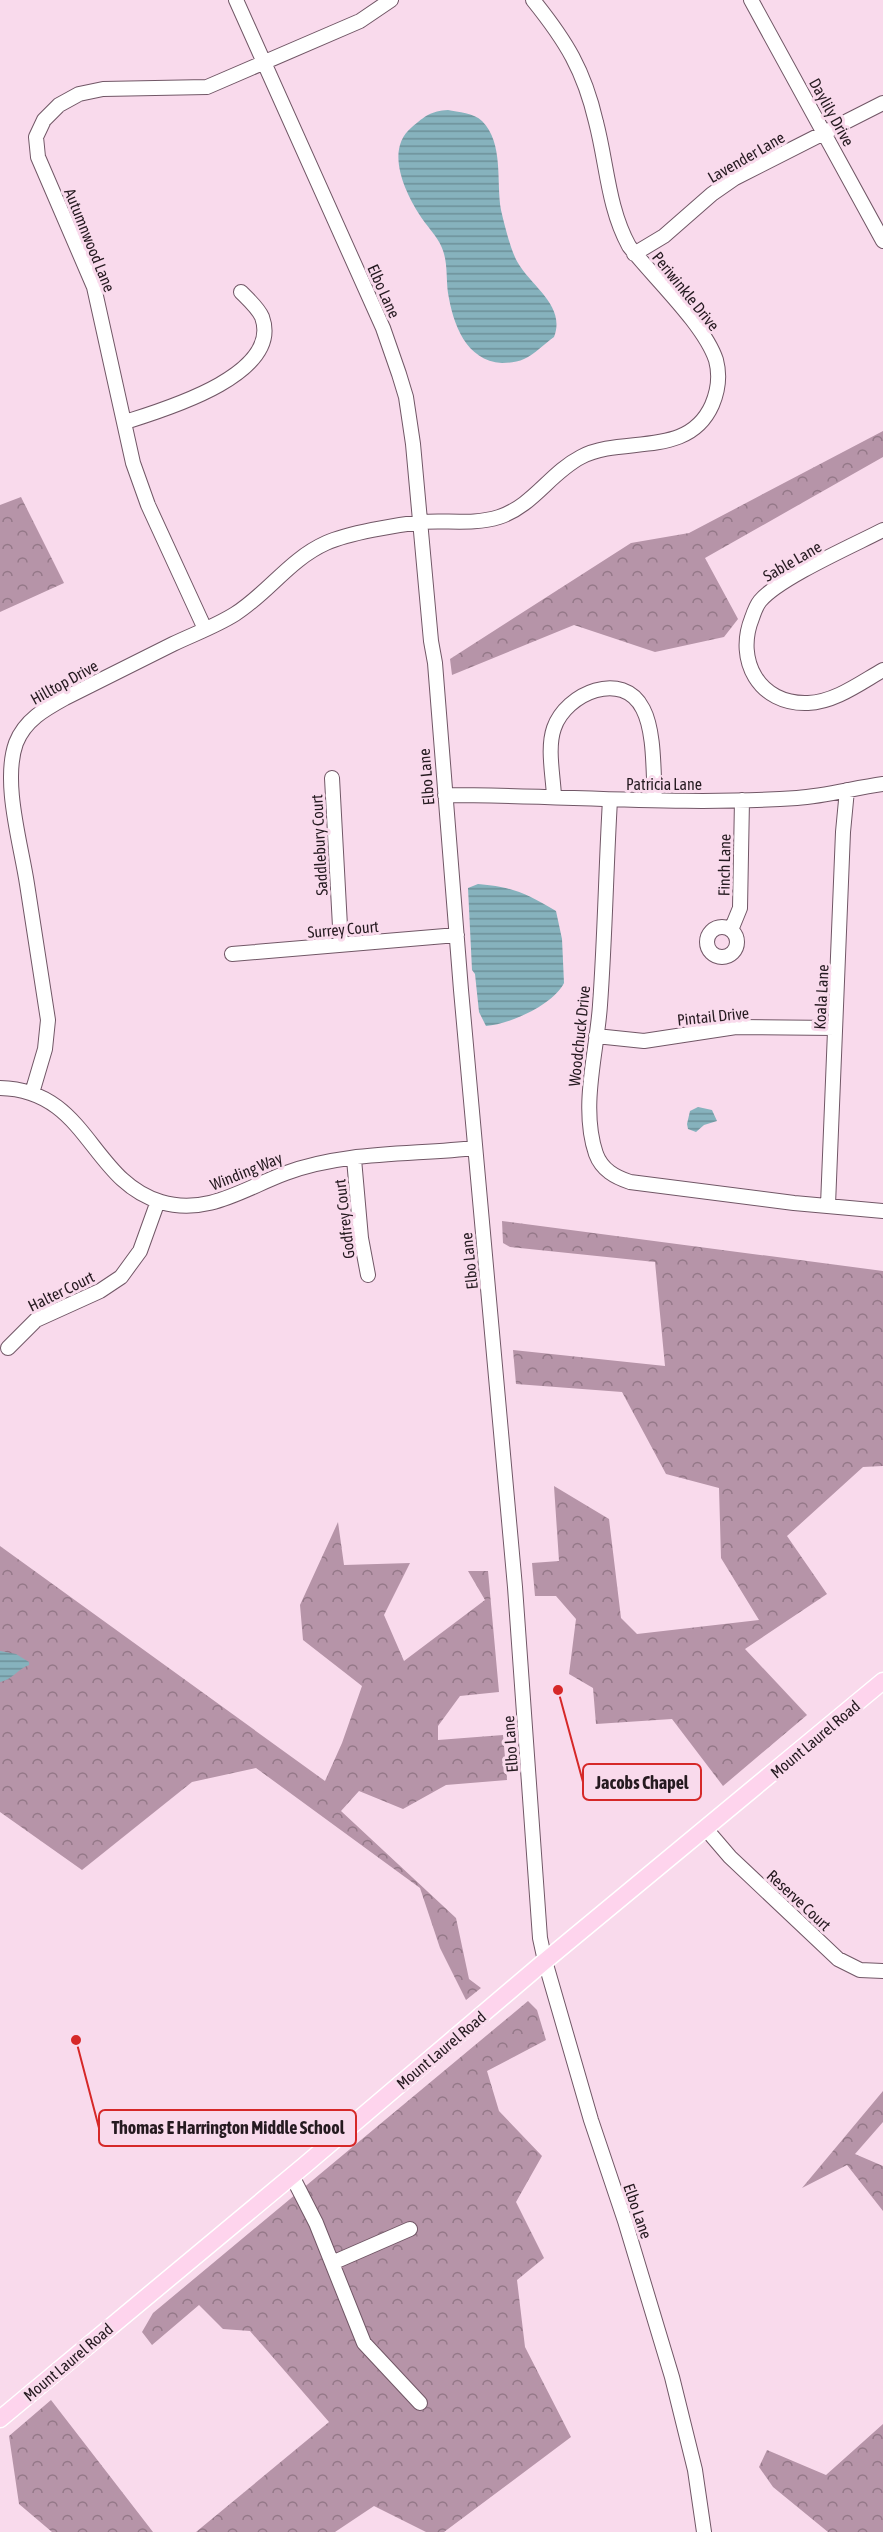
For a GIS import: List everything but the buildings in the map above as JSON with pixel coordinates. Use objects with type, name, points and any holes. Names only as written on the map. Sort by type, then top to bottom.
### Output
[{"type":"main road","name":"Mount Laurel Road","points":[[0,2419],[544,1961],[883,1682]]},
{"type":"street","name":"Elbo Lane","points":[[236,0],[392,351],[406,397],[429,625],[435,663],[475,1148],[511,1538],[540,1938],[544,1961],[591,2120],[625,2219],[672,2377],[695,2470],[704,2532]]},
{"type":"street","points":[[264,64],[360,21],[391,0]]},
{"type":"street","name":"Periwinkle Drive","points":[[420,522],[476,521],[500,516],[524,504],[561,470],[579,458],[611,447],[666,442],[687,433],[705,417],[711,407],[718,384],[718,372],[713,354],[685,313],[634,254],[622,234],[615,213],[597,123],[585,83],[562,36],[533,0]]},
{"type":"street","name":"Daylily Drive","points":[[751,0],[883,241]]},
{"type":"street","name":"Autumnwood Lane","points":[[205,629],[145,498],[133,463],[94,287],[38,157],[36,147],[44,120],[59,105],[91,91],[207,87],[264,64]]},
{"type":"street","name":"Lavender Lane","points":[[634,254],[664,236],[735,178],[883,103]]},
{"type":"street","points":[[125,422],[162,410],[212,388],[232,377],[249,363],[261,345],[264,325],[259,312],[241,292]]},
{"type":"street","name":"Hilltop Drive","points":[[32,1093],[45,1049],[48,1020],[11,773],[15,745],[21,732],[40,712],[237,613],[292,565],[323,544],[340,538],[420,522]]},
{"type":"street","name":"Sable Lane","points":[[883,530],[803,572],[765,595],[758,603],[746,632],[745,642],[748,662],[757,680],[771,694],[789,702],[810,703],[831,698],[883,670]]},
{"type":"street","points":[[554,796],[551,738],[556,722],[568,708],[584,696],[603,688],[613,687],[633,695],[645,711],[650,731],[655,800]]},
{"type":"street","name":"Saddlebury Court","points":[[332,778],[341,945]]},
{"type":"street","name":"Patricia Lane","points":[[445,795],[554,796],[610,800],[742,800],[797,798],[883,784]]},
{"type":"street","name":"Koala Lane","points":[[828,1205],[847,790]]},
{"type":"street","name":"Woodchuck Drive","points":[[610,800],[603,966],[590,1085],[592,1134],[599,1161],[611,1174],[640,1184],[883,1211]]},
{"type":"street","name":"Finch Lane","points":[[731,930],[740,908],[742,800]]},
{"type":"street","name":"Surrey Court","points":[[232,954],[457,936]]},
{"type":"street","name":"Pintail Drive","points":[[596,1036],[644,1041],[736,1027],[835,1028]]},
{"type":"street","name":"Winding Way","points":[[0,1088],[19,1089],[32,1093],[71,1119],[109,1167],[127,1185],[158,1201],[188,1206],[216,1202],[301,1168],[354,1158],[475,1148]]},
{"type":"street","name":"Godfrey Court","points":[[354,1158],[361,1238],[368,1275]]},
{"type":"street","name":"Halter Court","points":[[8,1348],[36,1320],[95,1294],[121,1277],[140,1251],[158,1201]]},
{"type":"street","name":"Reserve Court","points":[[706,1829],[730,1857],[838,1959],[860,1970],[883,1971]]},
{"type":"street","points":[[291,2176],[316,2223],[364,2343],[420,2403]]},
{"type":"street","points":[[332,2263],[410,2229]]},
{"type":"green space","points":[[883,431],[883,457],[705,558],[738,619],[724,637],[655,652],[574,625],[452,675],[450,659],[631,543],[689,533]]},
{"type":"green space","points":[[21,497],[64,583],[0,612],[0,505]]},
{"type":"green space","points":[[502,1221],[883,1271],[883,1466],[863,1467],[787,1536],[827,1594],[745,1649],[807,1715],[723,1786],[672,1719],[596,1724],[593,1688],[569,1674],[576,1619],[556,1596],[535,1596],[532,1563],[559,1561],[554,1486],[609,1519],[621,1618],[637,1634],[759,1620],[721,1558],[719,1488],[666,1474],[622,1392],[516,1384],[513,1350],[665,1366],[655,1262],[510,1247],[503,1243]]},
{"type":"green space","points":[[338,1522],[344,1565],[410,1563],[384,1615],[404,1661],[485,1600],[468,1571],[488,1571],[499,1692],[460,1696],[438,1726],[438,1740],[503,1735],[507,1780],[446,1785],[403,1809],[359,1791],[341,1811],[456,1918],[469,1979],[481,1988],[466,2000],[440,1948],[420,1888],[256,1768],[192,1782],[82,1870],[0,1812],[0,1546],[325,1781],[342,1743],[362,1686],[303,1640],[300,1605]]},
{"type":"green space","points":[[528,2001],[537,2010],[546,2040],[487,2071],[499,2111],[542,2156],[516,2202],[544,2258],[517,2280],[525,2347],[571,2437],[444,2532],[426,2532],[374,2506],[335,2532],[196,2532],[329,2422],[250,2331],[223,2329],[199,2305],[152,2345],[142,2332],[153,2313]]},
{"type":"green space","points":[[883,2091],[883,2122],[855,2154],[883,2166],[883,2211],[847,2165],[802,2188]]},
{"type":"green space","points":[[51,2400],[153,2532],[52,2532],[19,2504],[9,2436]]},
{"type":"green space","points":[[883,2424],[883,2532],[828,2532],[773,2487],[759,2467],[767,2450],[826,2475]]},
{"type":"water","points":[[448,110],[475,116],[489,130],[494,140],[498,163],[501,210],[513,252],[524,272],[552,306],[555,316],[554,337],[519,361],[502,363],[490,361],[479,356],[463,339],[450,305],[442,248],[413,204],[403,182],[398,158],[404,136],[428,115]]},
{"type":"water","points":[[478,884],[518,892],[556,911],[562,939],[564,983],[558,991],[551,999],[530,1012],[507,1022],[486,1026],[479,1012],[475,974],[472,970],[468,888]]},
{"type":"water","points":[[698,1107],[712,1110],[717,1121],[704,1125],[696,1132],[688,1129],[687,1124],[690,1111]]},
{"type":"water","points":[[0,1651],[16,1654],[29,1662],[29,1665],[0,1682]]},
{"type":"place","name":"Jacobs Chapel","points":[[558,1690]]},
{"type":"place","name":"Thomas E Harrington Middle School","points":[[76,2040]]}]
